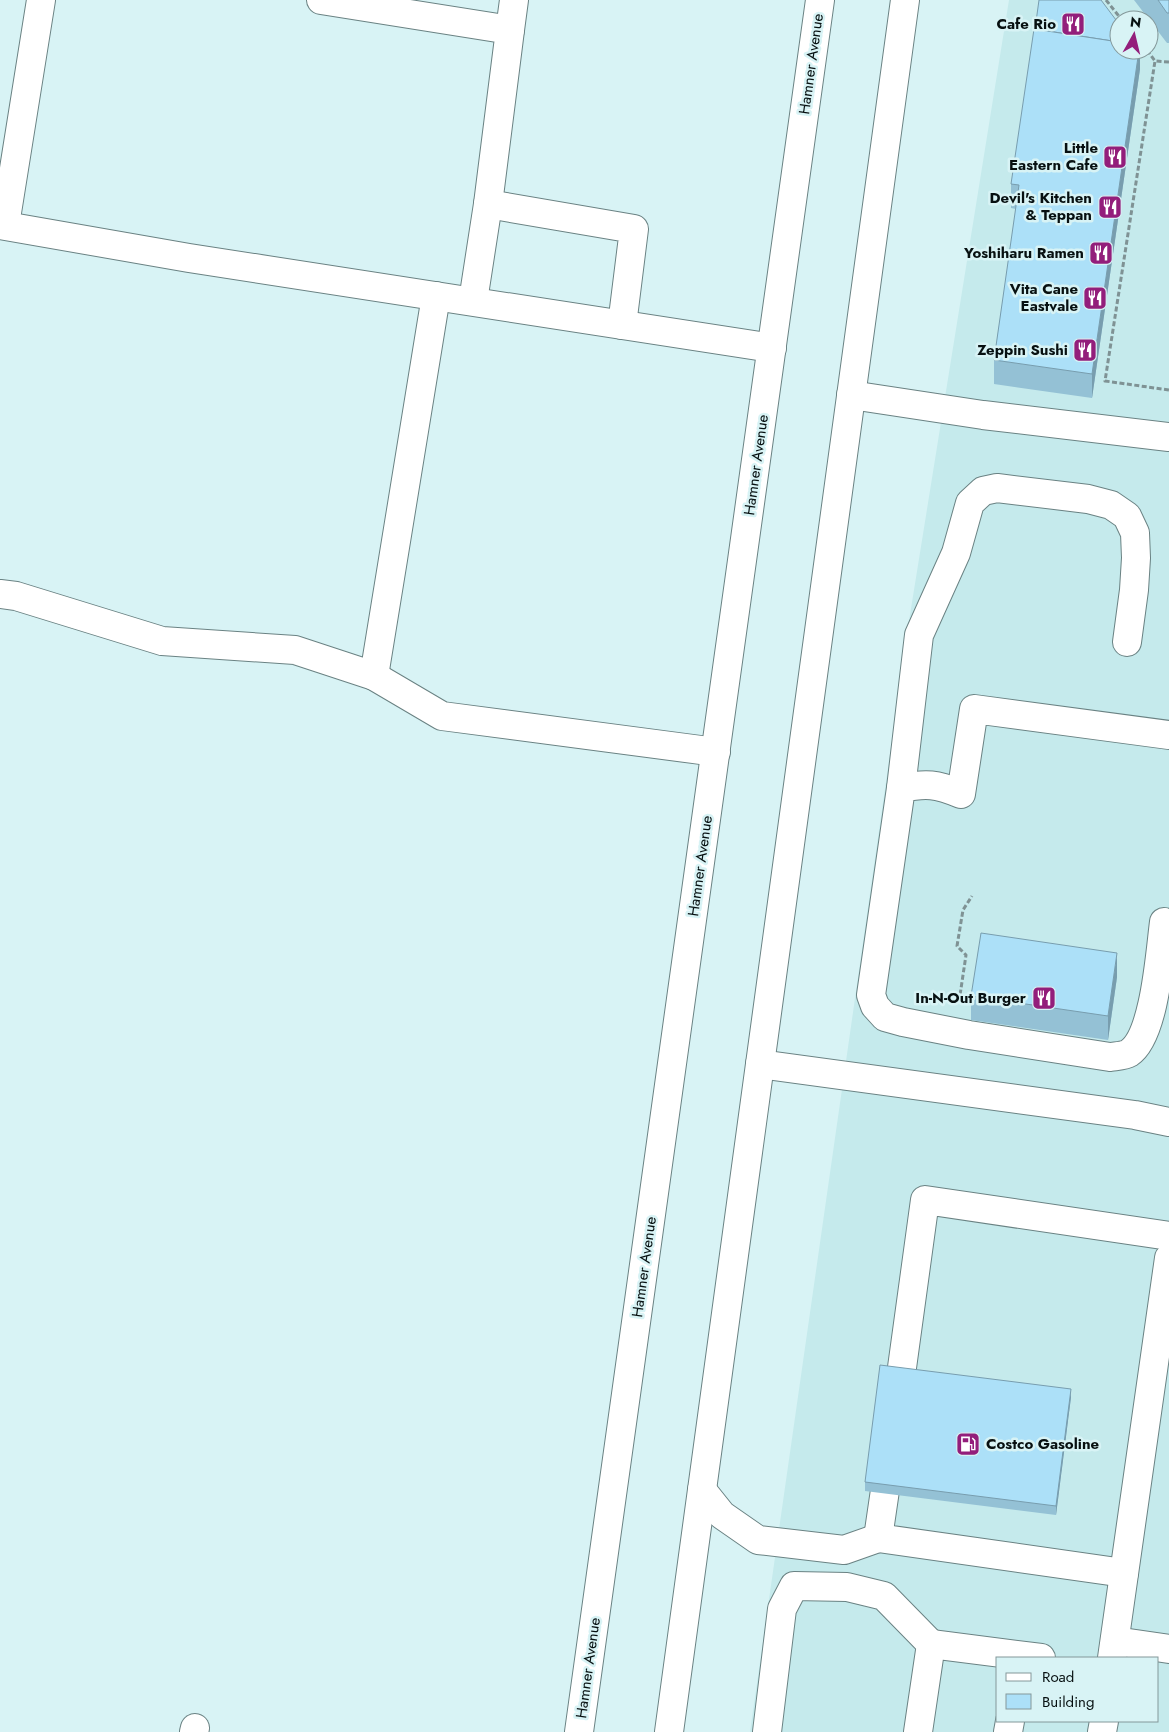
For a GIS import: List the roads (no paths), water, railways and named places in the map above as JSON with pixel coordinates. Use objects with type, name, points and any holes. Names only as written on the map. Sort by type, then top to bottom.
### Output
[{"type":"main road","points":[[41,0],[2,225],[112,245],[772,348]]},
{"type":"main road","points":[[321,0],[447,10],[510,30]]},
{"type":"main road","points":[[473,301],[488,204],[514,0]]},
{"type":"main road","name":"Hamner Avenue","points":[[580,1732],[820,0]]},
{"type":"main road","points":[[669,1732],[905,0]]},
{"type":"main road","points":[[488,204],[634,229],[622,324]]},
{"type":"main road","points":[[374,676],[436,296]]},
{"type":"main road","points":[[851,395],[983,415],[1169,437]]},
{"type":"main road","points":[[1127,642],[1136,558],[1136,533],[1127,516],[1111,505],[1088,500],[997,488],[983,491],[970,503],[956,553],[919,635],[871,996],[885,1017],[955,1032],[1110,1056],[1128,1054],[1138,1044],[1150,1014],[1164,922]]},
{"type":"main road","points":[[0,594],[16,596],[162,642],[295,650],[374,676],[442,716],[716,752]]},
{"type":"main road","points":[[900,788],[920,784],[942,786],[961,794],[974,709],[1169,735]]},
{"type":"main road","points":[[760,1064],[1126,1114],[1169,1122]]},
{"type":"main road","points":[[878,1538],[925,1200],[1169,1236]]},
{"type":"main road","points":[[1169,1258],[1167,1288],[1114,1650],[1169,1649]]},
{"type":"main road","points":[[702,1490],[722,1515],[758,1540],[844,1550],[878,1538],[1124,1573]]},
{"type":"main road","points":[[767,1732],[782,1609],[794,1586],[847,1587],[884,1596],[931,1644],[1028,1657]]},
{"type":"main road","points":[[918,1732],[931,1644]]},
{"type":"place","name":"Cafe Rio","points":[[1073,24]]},
{"type":"place","name":"Little Eastern Cafe","points":[[1115,157]]},
{"type":"place","name":"Devil's Kitchen & Teppan","points":[[1110,207]]},
{"type":"place","name":"Yoshiharu Ramen","points":[[1101,253]]},
{"type":"place","name":"Vita Cane Eastvale","points":[[1095,298]]},
{"type":"place","name":"Zeppin Sushi","points":[[1085,350]]},
{"type":"place","name":"In-N-Out Burger","points":[[1044,998]]},
{"type":"place","name":"Costco Gasoline","points":[[968,1444]]}]
